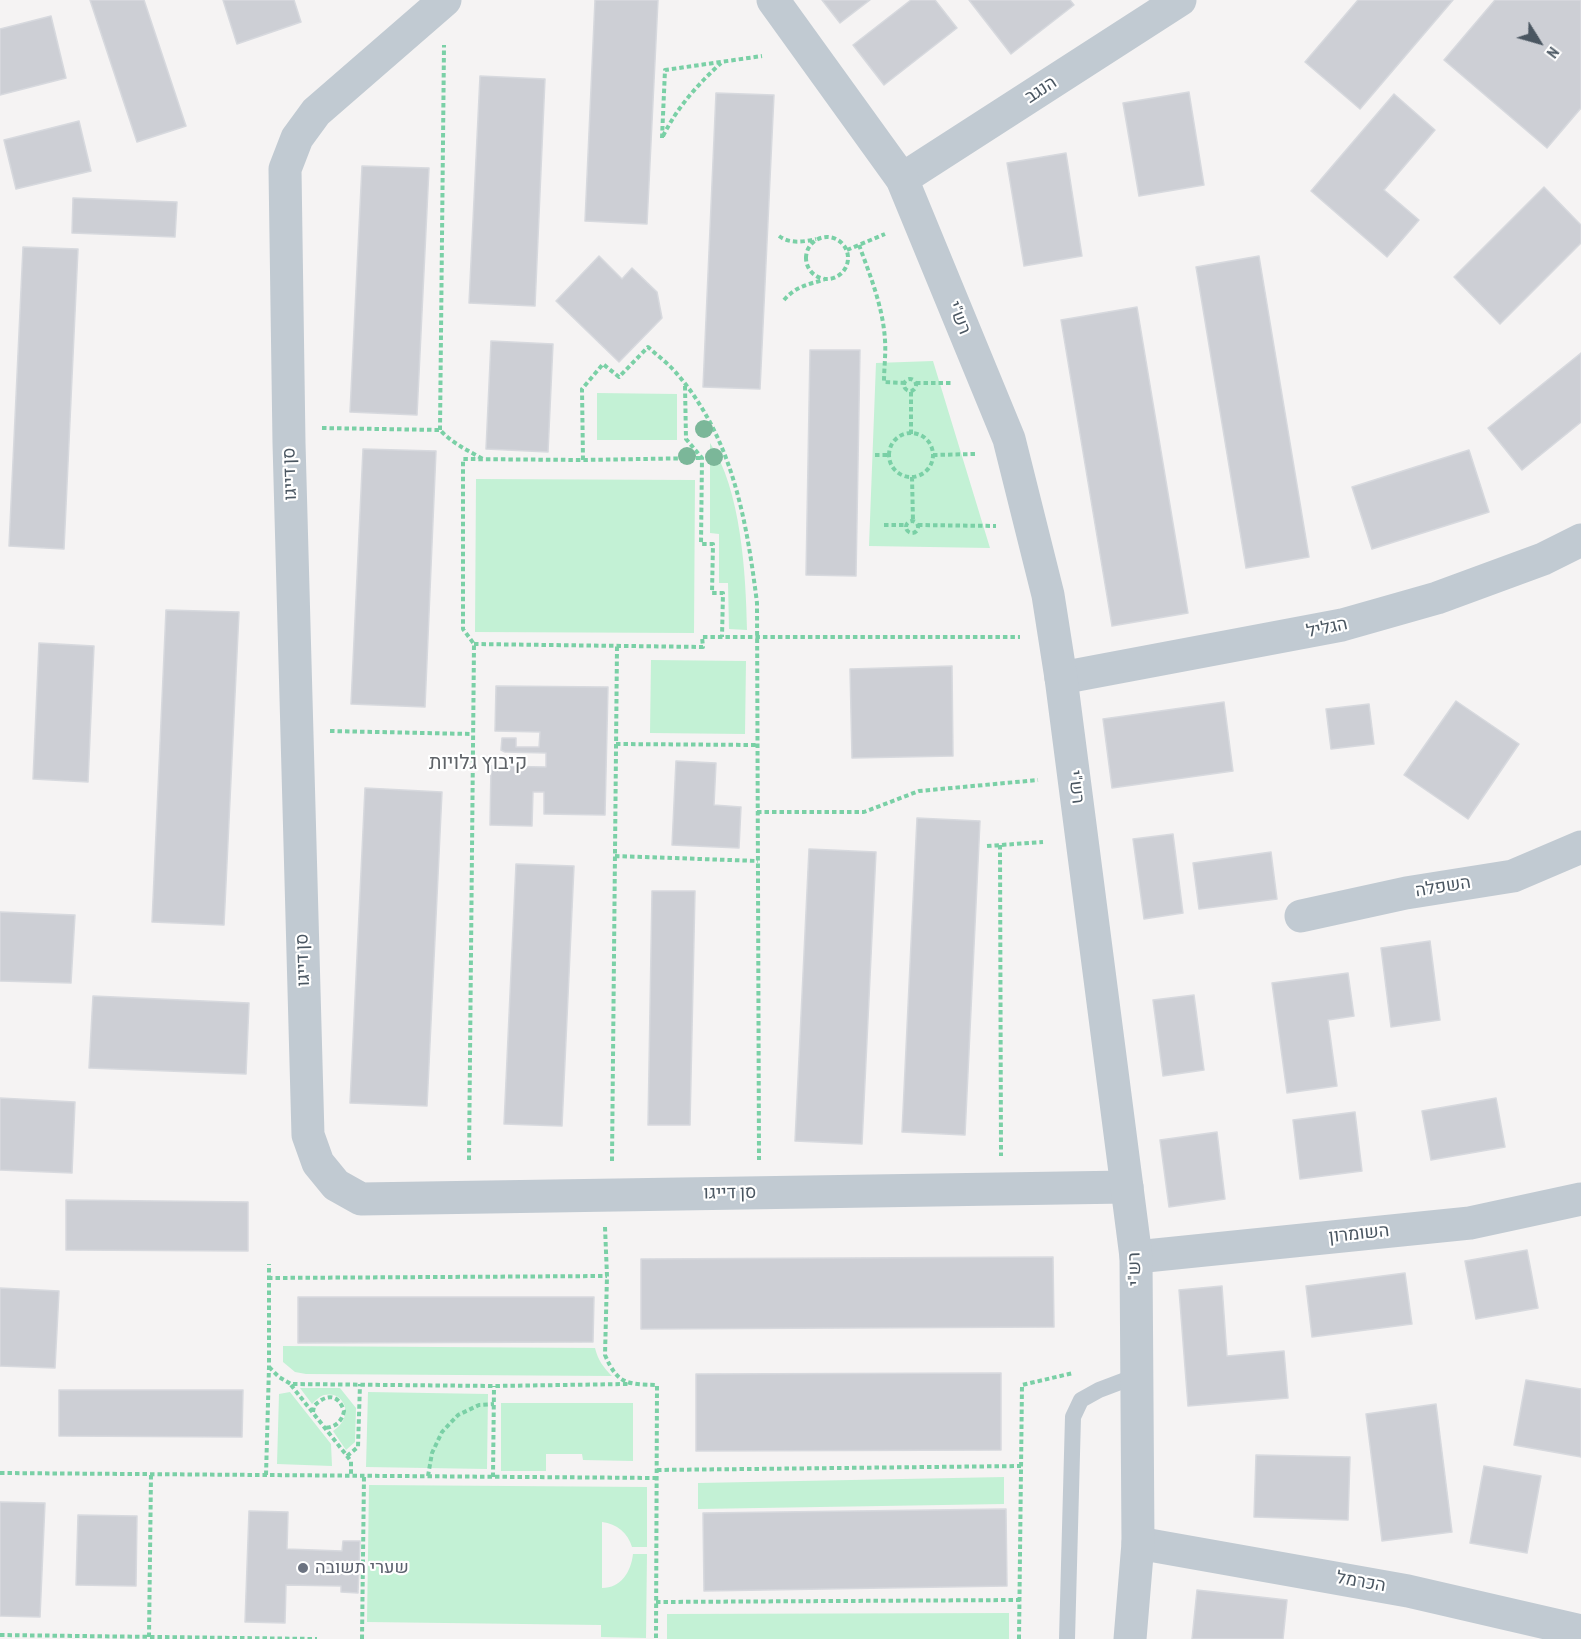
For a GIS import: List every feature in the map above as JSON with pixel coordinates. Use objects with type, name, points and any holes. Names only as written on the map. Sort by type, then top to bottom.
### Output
[{"type":"street","name":"סן דייגו","points":[[445,0],[316,112],[297,138],[285,169],[289,442],[308,1134],[318,1163],[336,1185],[361,1199],[1127,1187]]},
{"type":"street","name":"רש\"י","points":[[773,0],[902,179],[1009,440],[1048,595],[1062,678],[1136,1257],[1138,1543],[1130,1639]]},
{"type":"street","name":"הנגב","points":[[902,179],[1168,3]]},
{"type":"street","name":"הגליל","points":[[1062,678],[1342,625],[1437,598],[1543,559],[1581,540]]},
{"type":"street","name":"השפלה","points":[[1301,915],[1406,893],[1513,876],[1581,848]]},
{"type":"street","name":"השומרון","points":[[1136,1257],[1470,1223],[1581,1199]]},
{"type":"street","name":"הכרמל","points":[[1138,1543],[1408,1591],[1507,1626],[1581,1631]]},
{"type":"lane","points":[[1066,1639],[1073,1417],[1081,1400],[1099,1390],[1136,1376]]},
{"type":"path","points":[[440,430],[444,44]]},
{"type":"path","points":[[721,62],[700,83],[671,119],[662,138],[665,70],[762,56]]},
{"type":"path","points":[[847,250],[885,234]]},
{"type":"path","points":[[779,236],[786,240],[802,242],[824,237],[837,239],[847,250],[846,269],[836,277],[803,285],[790,292],[784,300]]},
{"type":"path","points":[[817,239],[807,250],[807,264],[816,276],[830,279]]},
{"type":"path","points":[[859,245],[882,320],[885,339],[884,382],[905,383],[912,379],[916,383],[951,383]]},
{"type":"path","points":[[583,460],[582,388],[603,364],[619,377],[648,347],[677,374],[698,400],[728,463],[740,502],[751,554],[757,603],[759,1164]]},
{"type":"path","points":[[905,383],[906,390],[911,391]]},
{"type":"path","points":[[910,434],[911,391],[915,388],[916,383]]},
{"type":"path","points":[[685,384],[686,439],[702,458],[701,544],[713,544],[712,593],[723,593],[722,637]]},
{"type":"path","points":[[318,428],[440,430],[461,447],[485,460]]},
{"type":"path","points":[[910,434],[928,441],[933,455],[925,472],[912,477],[897,472],[890,460],[890,455],[896,439],[910,434]]},
{"type":"path","points":[[933,455],[975,454]]},
{"type":"path","points":[[875,455],[890,455]]},
{"type":"path","points":[[469,1160],[474,644],[463,630],[463,459],[702,458]]},
{"type":"path","points":[[912,477],[913,521]]},
{"type":"path","points":[[884,525],[906,525],[913,521]]},
{"type":"path","points":[[913,521],[918,525],[996,526]]},
{"type":"path","points":[[906,525],[907,530],[913,533],[918,529],[918,525]]},
{"type":"path","points":[[474,644],[703,647],[702,637],[1020,638]]},
{"type":"path","points":[[612,1161],[617,646]]},
{"type":"path","points":[[320,731],[472,734]]},
{"type":"path","points":[[616,744],[757,745]]},
{"type":"path","points":[[757,812],[864,812],[919,791],[1038,780]]},
{"type":"path","points":[[987,846],[1043,842]]},
{"type":"path","points":[[1000,845],[1001,1160]]},
{"type":"path","points":[[615,856],[758,861]]},
{"type":"path","points":[[604,1217],[607,1276],[605,1355],[610,1367],[619,1378],[631,1384]]},
{"type":"path","points":[[267,1475],[269,1264]]},
{"type":"path","points":[[268,1278],[607,1276]]},
{"type":"path","points":[[269,1367],[291,1384],[351,1461],[351,1476]]},
{"type":"path","points":[[1019,1639],[1022,1385],[1080,1372]]},
{"type":"path","points":[[291,1384],[657,1385],[656,1639]]},
{"type":"path","points":[[347,1456],[358,1447],[360,1384]]},
{"type":"path","points":[[493,1476],[494,1386]]},
{"type":"path","points":[[313,1413],[314,1406],[323,1398],[333,1398],[340,1402],[344,1411],[341,1420],[333,1427],[325,1428]]},
{"type":"path","points":[[428,1476],[432,1453],[442,1432],[458,1415],[479,1405],[494,1404]]},
{"type":"path","points":[[657,1470],[1021,1466]]},
{"type":"path","points":[[0,1473],[657,1478]]},
{"type":"path","points":[[150,1637],[151,1475]]},
{"type":"path","points":[[362,1639],[363,1476]]},
{"type":"path","points":[[656,1602],[1020,1600]]},
{"type":"path","points":[[0,1635],[317,1639]]},
{"type":"green space","points":[[933,361],[990,548],[869,546],[876,363]]},
{"type":"green space","points":[[597,393],[677,394],[677,440],[597,440]]},
{"type":"green space","points":[[710,443],[729,484],[740,533],[747,630],[729,629],[728,583],[719,583],[719,534],[710,533]]},
{"type":"green space","points":[[476,479],[695,480],[694,633],[475,632]]},
{"type":"green space","points":[[651,660],[746,661],[745,734],[650,733]]},
{"type":"green space","points":[[283,1346],[595,1348],[601,1363],[612,1376],[306,1374],[295,1372],[283,1362]]},
{"type":"green space","points":[[300,1388],[340,1388],[356,1408],[355,1442],[346,1450],[333,1431],[344,1419],[345,1406],[342,1401],[331,1395],[324,1395],[312,1404]]},
{"type":"green space","points":[[290,1392],[331,1444],[332,1466],[277,1464],[279,1394]]},
{"type":"green space","points":[[368,1392],[488,1394],[487,1469],[366,1467]]},
{"type":"green space","points":[[501,1403],[633,1403],[633,1461],[583,1460],[582,1454],[546,1454],[546,1471],[501,1471]]},
{"type":"green space","points":[[1004,1477],[1004,1504],[698,1509],[698,1483]]},
{"type":"green space","points":[[369,1485],[647,1487],[647,1547],[632,1547],[628,1537],[621,1530],[602,1522],[602,1588],[615,1585],[624,1578],[633,1554],[647,1554],[646,1638],[601,1637],[601,1625],[367,1622]]},
{"type":"green space","points":[[1009,1613],[1009,1639],[667,1639],[667,1614]]},
{"type":"building","points":[[90,0],[144,0],[186,126],[137,142]]},
{"type":"building","points":[[223,0],[294,0],[301,22],[237,44]]},
{"type":"building","points":[[595,0],[658,0],[647,224],[585,221]]},
{"type":"building","points":[[822,0],[870,0],[840,23]]},
{"type":"building","points":[[911,0],[935,0],[957,28],[884,85],[853,45]]},
{"type":"building","points":[[969,0],[1070,0],[1074,5],[1011,54]]},
{"type":"building","points":[[1358,0],[1453,0],[1360,109],[1305,62]]},
{"type":"building","points":[[1495,0],[1581,0],[1581,108],[1547,148],[1444,60]]},
{"type":"building","points":[[51,16],[66,78],[0,95],[0,29]]},
{"type":"building","points":[[480,76],[545,79],[535,306],[469,303]]},
{"type":"building","points":[[1189,92],[1204,185],[1139,196],[1123,103]]},
{"type":"building","points":[[716,93],[774,95],[760,389],[703,387]]},
{"type":"building","points":[[1394,94],[1435,130],[1384,190],[1419,220],[1387,257],[1311,191]]},
{"type":"building","points":[[79,121],[91,171],[16,189],[4,140]]},
{"type":"building","points":[[1066,153],[1082,256],[1024,266],[1007,163]]},
{"type":"building","points":[[362,166],[429,168],[417,415],[350,412]]},
{"type":"building","points":[[1544,187],[1581,225],[1581,243],[1500,324],[1454,277]]},
{"type":"building","points":[[73,198],[177,202],[175,237],[72,233]]},
{"type":"building","points":[[23,247],[78,249],[64,549],[9,546]]},
{"type":"building","points":[[599,256],[622,279],[632,268],[657,292],[662,318],[619,362],[556,301]]},
{"type":"building","points":[[1259,256],[1309,557],[1246,568],[1196,267]]},
{"type":"building","points":[[1137,307],[1188,613],[1112,626],[1061,320]]},
{"type":"building","points":[[491,341],[553,344],[548,452],[486,449]]},
{"type":"building","points":[[810,350],[860,350],[856,576],[806,575]]},
{"type":"building","points":[[1581,353],[1581,422],[1522,470],[1488,428]]},
{"type":"building","points":[[363,449],[436,451],[425,707],[351,704]]},
{"type":"building","points":[[1469,450],[1489,512],[1372,549],[1352,487]]},
{"type":"building","points":[[166,610],[239,612],[224,925],[152,922]]},
{"type":"building","points":[[39,643],[94,646],[88,782],[33,779]]},
{"type":"building","points":[[952,666],[953,756],[852,758],[850,669]]},
{"type":"building","points":[[496,686],[608,687],[605,815],[544,814],[544,792],[533,792],[532,826],[490,825],[491,766],[546,767],[546,753],[501,750],[502,738],[516,738],[516,747],[539,747],[540,732],[495,731]]},
{"type":"building","points":[[1456,701],[1519,744],[1468,819],[1404,775]]},
{"type":"building","points":[[1224,702],[1233,771],[1112,788],[1103,719]]},
{"type":"building","points":[[1369,704],[1374,744],[1331,749],[1326,709]]},
{"type":"building","points":[[676,761],[716,763],[714,805],[741,807],[739,848],[672,845]]},
{"type":"building","points":[[365,788],[442,792],[427,1106],[350,1103]]},
{"type":"building","points":[[917,818],[980,821],[965,1135],[902,1132]]},
{"type":"building","points":[[1173,834],[1183,913],[1144,919],[1133,839]]},
{"type":"building","points":[[809,849],[876,852],[862,1144],[795,1141]]},
{"type":"building","points":[[1271,852],[1277,899],[1199,909],[1193,863]]},
{"type":"building","points":[[516,864],[574,866],[562,1126],[504,1124]]},
{"type":"building","points":[[652,891],[695,891],[690,1125],[648,1125]]},
{"type":"building","points":[[0,912],[75,915],[71,983],[0,981]]},
{"type":"building","points":[[1430,941],[1440,1020],[1391,1027],[1381,948]]},
{"type":"building","points":[[1348,973],[1354,1016],[1328,1020],[1337,1086],[1287,1093],[1272,983]]},
{"type":"building","points":[[1194,995],[1204,1070],[1163,1076],[1153,1000]]},
{"type":"building","points":[[93,996],[249,1003],[246,1074],[89,1068]]},
{"type":"building","points":[[0,1098],[75,1102],[72,1173],[0,1170]]},
{"type":"building","points":[[1496,1098],[1505,1147],[1431,1160],[1422,1111]]},
{"type":"building","points":[[1355,1112],[1362,1171],[1300,1179],[1293,1120]]},
{"type":"building","points":[[1217,1132],[1225,1199],[1169,1207],[1160,1140]]},
{"type":"building","points":[[66,1200],[248,1202],[248,1251],[66,1250]]},
{"type":"building","points":[[1527,1250],[1538,1308],[1476,1319],[1465,1261]]},
{"type":"building","points":[[1053,1257],[1054,1327],[641,1329],[641,1259]]},
{"type":"building","points":[[1405,1273],[1412,1324],[1312,1337],[1306,1286]]},
{"type":"building","points":[[1222,1286],[1227,1356],[1284,1351],[1288,1398],[1188,1406],[1179,1290]]},
{"type":"building","points":[[0,1288],[59,1291],[55,1368],[0,1366]]},
{"type":"building","points":[[298,1297],[594,1297],[593,1342],[298,1343]]},
{"type":"building","points":[[1001,1373],[1001,1450],[696,1451],[696,1374]]},
{"type":"building","points":[[1526,1380],[1581,1389],[1581,1457],[1514,1445]]},
{"type":"building","points":[[59,1390],[243,1390],[242,1437],[59,1436]]},
{"type":"building","points":[[1436,1404],[1452,1532],[1382,1541],[1366,1414]]},
{"type":"building","points":[[1256,1455],[1350,1457],[1348,1520],[1254,1517]]},
{"type":"building","points":[[1484,1466],[1541,1476],[1527,1553],[1470,1543]]},
{"type":"building","points":[[0,1502],[45,1503],[40,1617],[0,1616]]},
{"type":"building","points":[[1006,1509],[1007,1586],[704,1591],[703,1513]]},
{"type":"building","name":"שערי תשובה","points":[[249,1511],[288,1512],[287,1549],[342,1551],[343,1541],[360,1541],[358,1593],[341,1592],[341,1586],[286,1585],[285,1623],[245,1622]]},
{"type":"building","points":[[78,1515],[137,1516],[136,1586],[76,1585]]},
{"type":"building","points":[[1197,1590],[1287,1600],[1283,1639],[1192,1639]]},
{"type":"place","name":"שערי תשובה","points":[[303,1568]]},
{"type":"district","name":"קיבוץ גלויות","points":[[478,763]]}]
